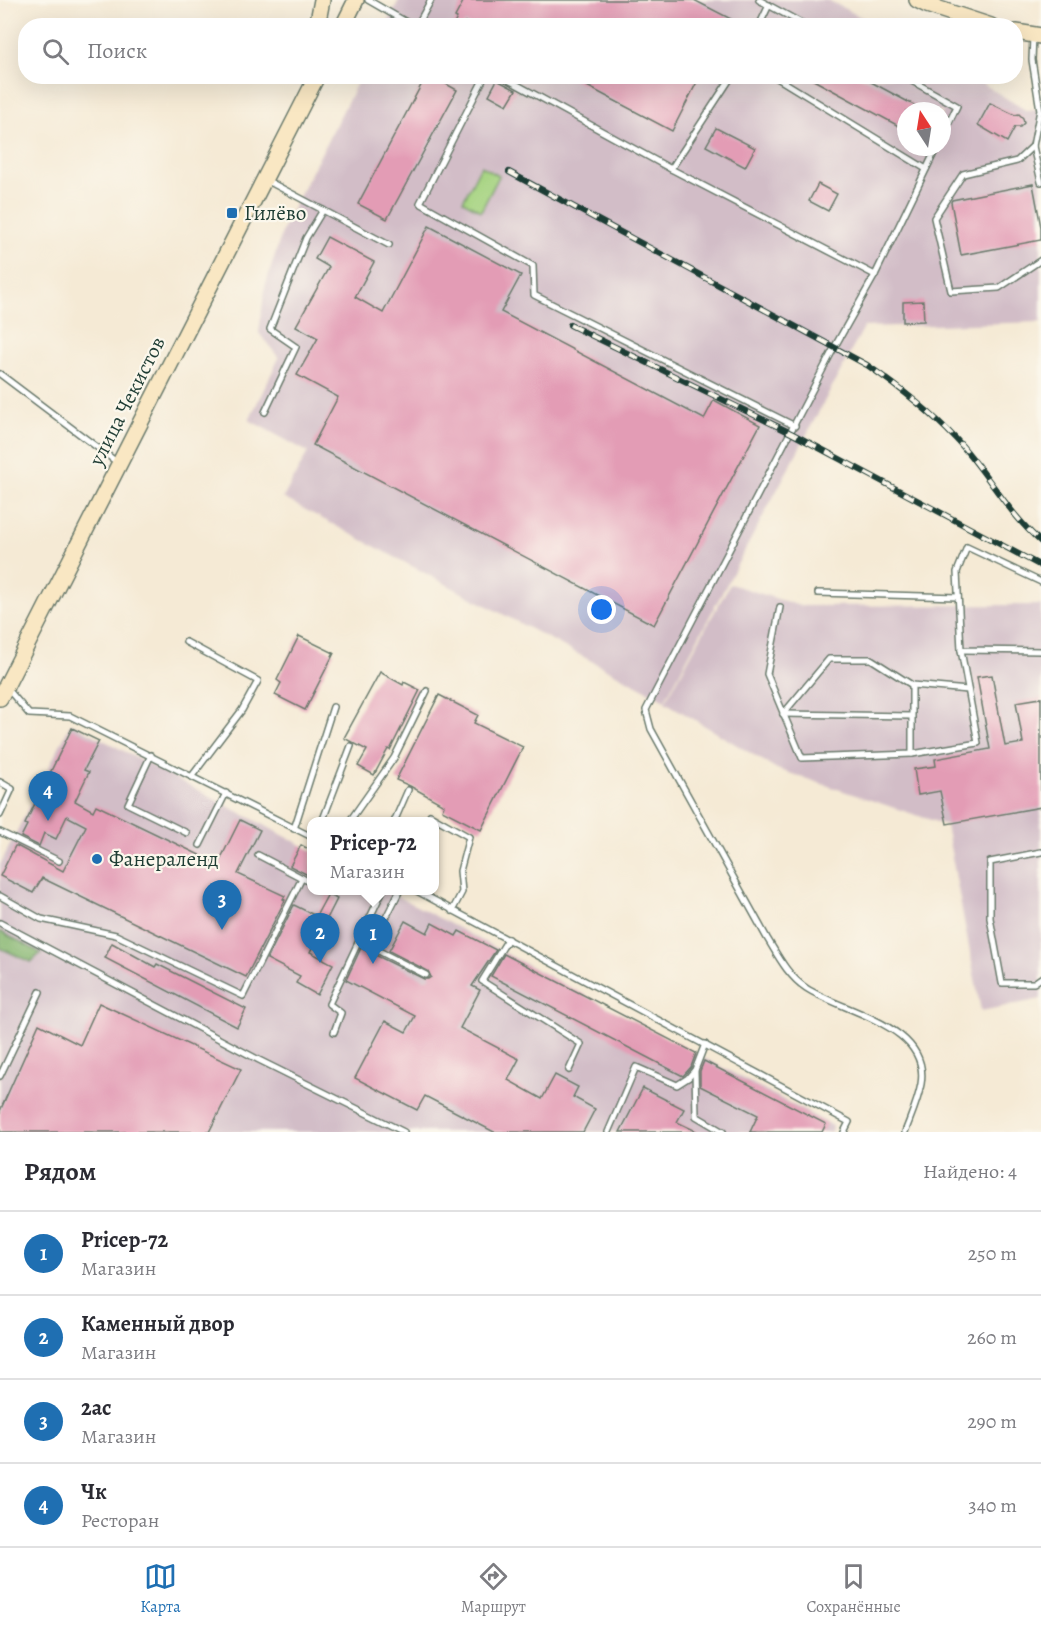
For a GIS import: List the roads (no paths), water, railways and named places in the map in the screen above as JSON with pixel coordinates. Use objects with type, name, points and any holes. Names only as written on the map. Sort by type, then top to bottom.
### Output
[{"type":"main road","points":[[319,18],[322,0]]},
{"type":"main road","points":[[347,18],[356,0]]},
{"type":"main road","points":[[917,0],[967,18]]},
{"type":"main road","points":[[292,123],[304,84]]},
{"type":"main road","points":[[292,123],[313,84]]},
{"type":"main road","name":"улица Чекистов","points":[[3,693],[292,123]]},
{"type":"lane","points":[[368,0],[401,18]]},
{"type":"lane","points":[[420,18],[431,0]]},
{"type":"lane","points":[[759,0],[793,18]]},
{"type":"lane","points":[[763,18],[769,5]]},
{"type":"lane","points":[[1037,35],[1032,60],[1040,110],[1033,146],[1041,182]]},
{"type":"lane","points":[[481,84],[420,203],[532,266],[534,295],[795,426]]},
{"type":"lane","points":[[516,84],[670,169],[875,275]]},
{"type":"lane","points":[[670,169],[727,84]]},
{"type":"lane","points":[[787,84],[926,169]]},
{"type":"lane","points":[[917,84],[950,102]]},
{"type":"lane","points":[[951,103],[957,106],[951,118]]},
{"type":"lane","points":[[1033,146],[1017,161],[963,174],[934,218],[951,291],[999,288],[1041,260]]},
{"type":"lane","points":[[905,1132],[922,1082],[918,1058],[901,1035],[887,1026],[822,996],[794,978],[772,945],[651,729],[646,710],[834,348],[875,275],[932,156]]},
{"type":"lane","points":[[264,179],[389,245]]},
{"type":"lane","points":[[265,412],[296,347],[270,329],[306,237],[322,210]]},
{"type":"lane","points":[[0,374],[119,464]]},
{"type":"lane","points":[[780,608],[767,674],[802,758],[912,754],[978,743],[961,650],[958,597],[957,572],[968,547],[1041,582]]},
{"type":"lane","points":[[818,593],[958,597]]},
{"type":"lane","points":[[186,642],[258,681],[242,710],[192,776]]},
{"type":"lane","points":[[961,650],[1041,651]]},
{"type":"lane","points":[[783,714],[829,659],[871,659],[912,685],[968,690]]},
{"type":"lane","points":[[912,685],[912,754]]},
{"type":"lane","points":[[353,817],[394,758],[427,691]]},
{"type":"lane","points":[[3,693],[29,714],[70,716],[307,835]]},
{"type":"lane","points":[[294,829],[333,707]]},
{"type":"lane","points":[[783,714],[911,716]]},
{"type":"lane","points":[[324,817],[351,746]]},
{"type":"lane","points":[[151,756],[128,804],[187,833]]},
{"type":"lane","points":[[0,782],[12,789],[0,815]]},
{"type":"lane","points":[[396,817],[408,790]]},
{"type":"lane","points":[[200,845],[226,793]]},
{"type":"lane","points":[[430,815],[434,817]]},
{"type":"lane","points":[[439,820],[469,837],[460,871],[462,892],[452,911]]},
{"type":"lane","points":[[0,832],[59,861]]},
{"type":"lane","points":[[1041,852],[990,862],[990,918],[1002,983],[1034,983],[1041,978]]},
{"type":"lane","points":[[258,855],[307,880]]},
{"type":"lane","points":[[0,896],[41,919],[116,935],[243,996],[302,878]]},
{"type":"lane","points":[[334,1032],[341,1013],[329,1004],[381,895]]},
{"type":"lane","points":[[398,895],[371,947],[426,975]]},
{"type":"lane","points":[[422,895],[849,1122],[844,1132]]},
{"type":"lane","points":[[0,922],[259,1060],[404,1132]]},
{"type":"lane","points":[[507,939],[482,981],[581,1044],[569,1070]]},
{"type":"lane","points":[[0,1076],[40,993]]},
{"type":"lane","points":[[608,1132],[636,1067],[677,1085],[695,1070],[705,1044]]},
{"type":"lane","points":[[695,1070],[696,1116],[723,1132]]},
{"type":"railway","points":[[509,172],[867,365],[913,399],[946,428],[967,451],[1018,518],[1041,542]]},
{"type":"railway","points":[[570,325],[791,433],[1041,566]]},
{"type":"place","name":"Гилёво","points":[[232,213]]},
{"type":"place","name":"Чк","points":[[48,821]]},
{"type":"place","name":"Фанераленд","points":[[97,859]]},
{"type":"place","name":"2ас","points":[[222,930]]},
{"type":"place","name":"Каменный двор","points":[[320,963]]},
{"type":"place","name":"Pricep-72","points":[[373,964]]}]
